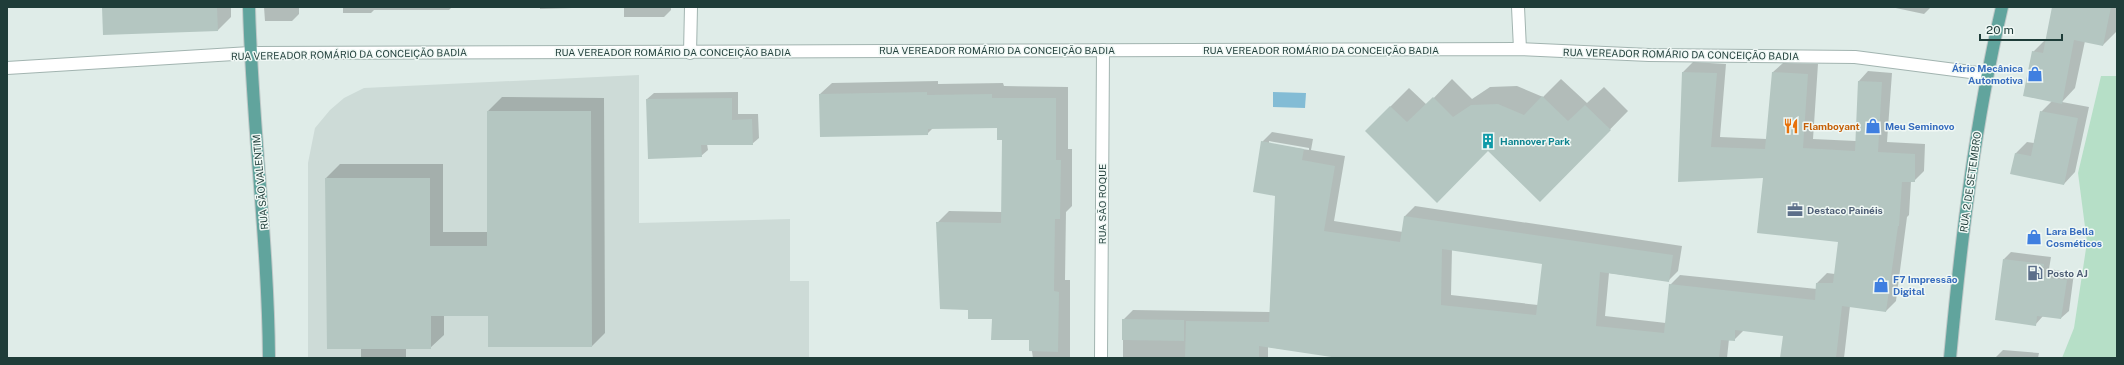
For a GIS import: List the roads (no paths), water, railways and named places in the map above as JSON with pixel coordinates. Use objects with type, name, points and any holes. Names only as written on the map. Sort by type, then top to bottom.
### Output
[{"type":"main road","name":"RUA SÃO VALENTIM","points":[[249,7],[250,53],[269,296],[269,358]]},
{"type":"main road","name":"RUA 2 DE SETEMBRO","points":[[1950,358],[1964,215],[1986,74],[2002,7]]},
{"type":"street","points":[[690,53],[691,7]]},
{"type":"street","points":[[1518,7],[1520,49]]},
{"type":"street","name":"RUA VEREADOR ROMÁRIO DA CONCEIÇÃO BADIA","points":[[7,68],[250,53],[690,53],[1520,49],[1649,55],[1855,57],[1986,74]]},
{"type":"street","name":"RUA SÃO ROQUE","points":[[1101,358],[1103,50]]},
{"type":"water","points":[[1273,92],[1306,93],[1305,108],[1273,107]]},
{"type":"place","name":"Átrio Mecânica Automotiva","points":[[2035,74]]},
{"type":"place","name":"Flamboyant","points":[[1791,126]]},
{"type":"place","name":"Meu Seminovo","points":[[1873,126]]},
{"type":"place","name":"Hannover Park","points":[[1488,141]]},
{"type":"place","name":"Destaco Painéis","points":[[1795,210]]},
{"type":"place","name":"Lara Bella Cosméticos","points":[[2034,237]]},
{"type":"place","name":"Posto AJ","points":[[2035,273]]},
{"type":"place","name":"F7 Impressão Digital","points":[[1881,285]]}]
